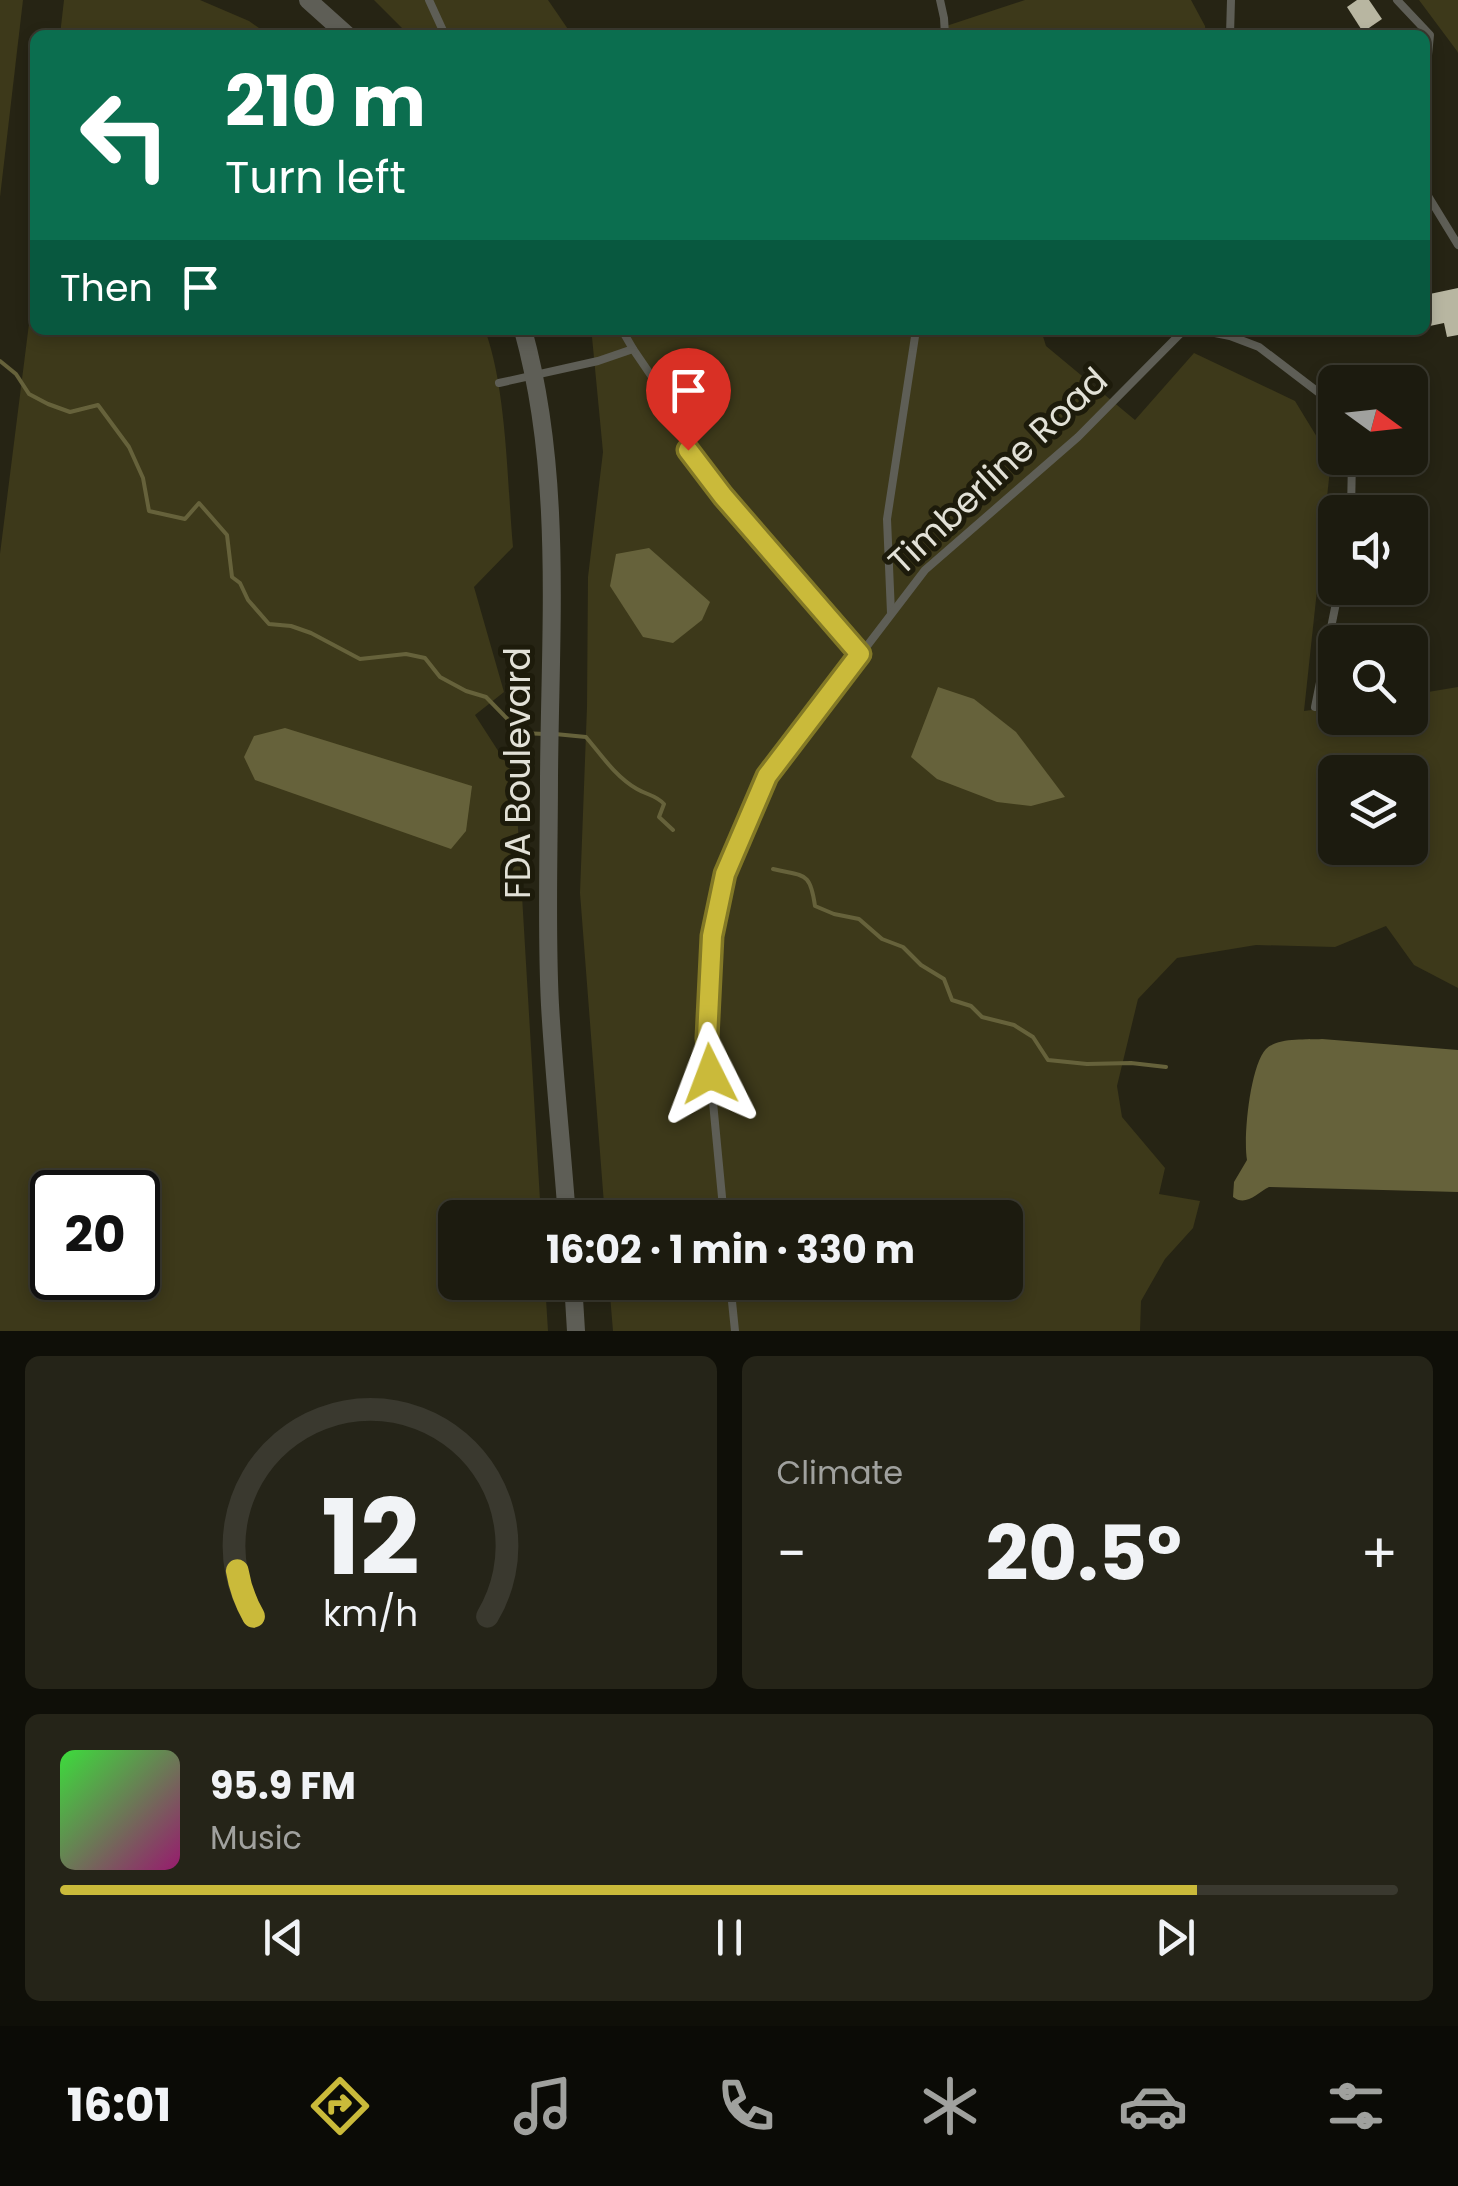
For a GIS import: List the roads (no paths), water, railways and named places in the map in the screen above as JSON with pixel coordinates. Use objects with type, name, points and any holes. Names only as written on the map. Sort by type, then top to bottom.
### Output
[{"type":"street","points":[[308,0],[341,30]]},
{"type":"street","name":"FDA Boulevard","points":[[525,335],[542,420],[549,506],[550,1004],[566,1200]]},
{"type":"street","points":[[573,1300],[576,1331]]},
{"type":"lane","points":[[429,0],[443,30]]},
{"type":"lane","points":[[940,0],[944,30]]},
{"type":"lane","points":[[1230,30],[1231,0]]},
{"type":"lane","points":[[1397,0],[1425,30]]},
{"type":"lane","points":[[1430,199],[1458,245]]},
{"type":"lane","points":[[625,335],[663,393],[688,450],[860,654]]},
{"type":"lane","points":[[891,613],[888,518],[915,335]]},
{"type":"lane","name":"Timberline Road","points":[[722,1200],[707,1038],[712,936],[725,874],[767,776],[926,570],[1078,437],[1179,335]]},
{"type":"lane","points":[[1225,335],[1259,348],[1318,392]]},
{"type":"lane","points":[[499,383],[633,349]]},
{"type":"lane","points":[[1316,708],[1336,605]]},
{"type":"lane","points":[[732,1300],[735,1331]]},
{"type":"waterway","points":[[0,361],[16,374],[29,394],[48,404],[70,412],[98,405],[129,447],[143,478],[149,511],[185,519],[199,503],[227,535],[232,577],[269,624],[311,633],[360,659],[406,654],[425,658],[440,677],[486,697],[521,733],[545,734]]},
{"type":"waterway","points":[[555,734],[586,737],[622,778],[664,804],[659,817],[673,830]]},
{"type":"waterway","points":[[773,869],[804,877],[811,886],[815,906],[859,919],[882,939],[903,947],[921,965],[944,979],[952,1000],[971,1006],[982,1017],[1014,1025],[1033,1037],[1048,1060],[1166,1067]]}]
